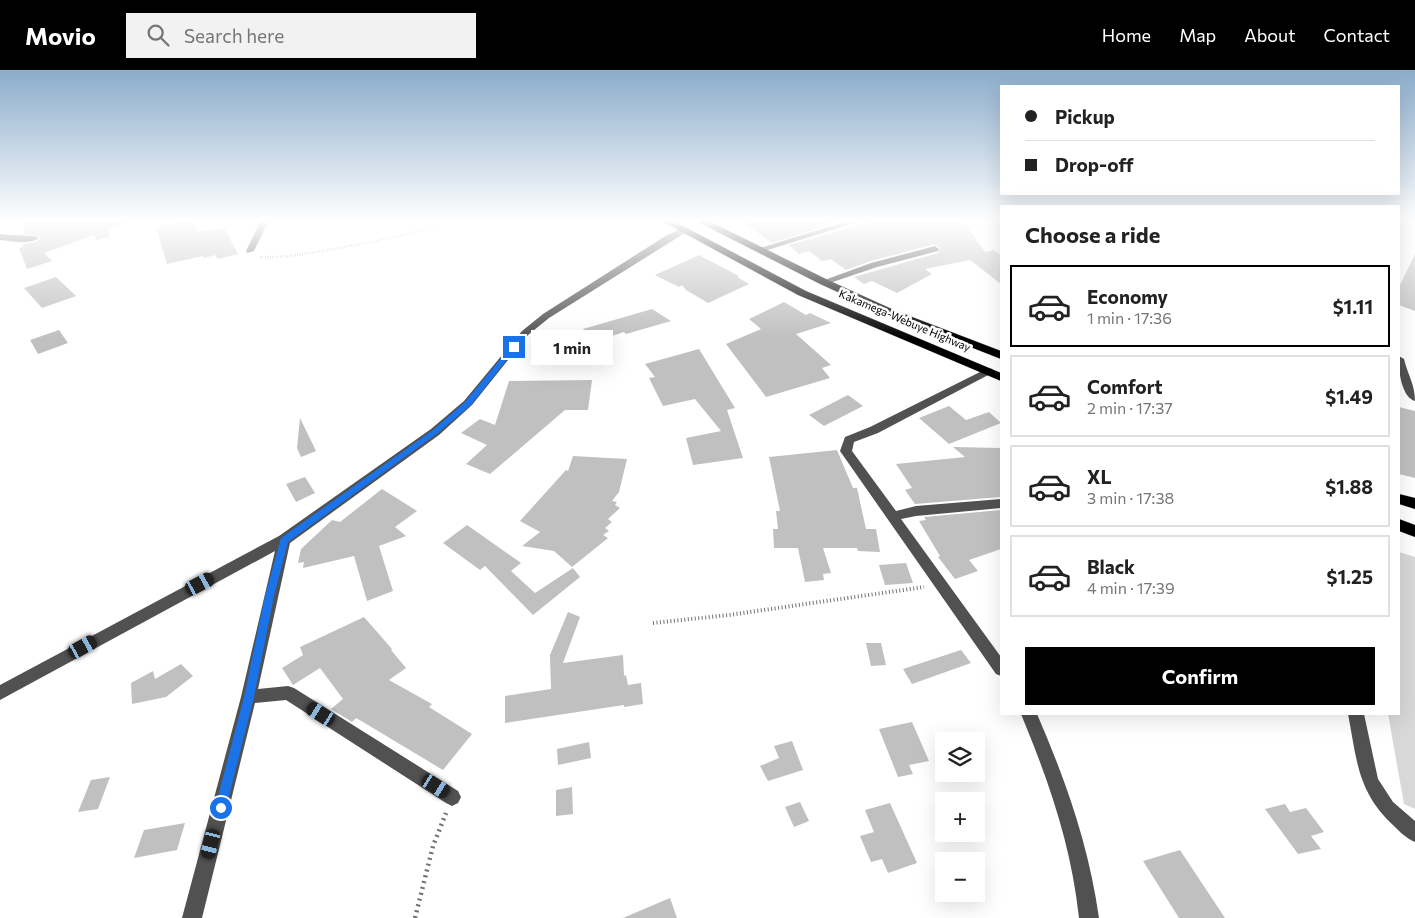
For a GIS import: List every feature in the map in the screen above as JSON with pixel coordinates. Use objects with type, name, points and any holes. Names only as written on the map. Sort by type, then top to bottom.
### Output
[{"type":"highway","name":"Kakamega-Webuye Highway","points":[[738,260],[802,293],[1000,377]]},
{"type":"highway","name":"Kakamega-Webuye Highway","points":[[778,260],[890,312],[1000,355]]},
{"type":"highway","points":[[1400,499],[1415,504]]},
{"type":"highway","points":[[1400,525],[1415,531]]},
{"type":"street","points":[[0,693],[284,540],[436,432],[468,403],[526,333],[546,316],[635,260]]},
{"type":"street","points":[[824,282],[895,260]]},
{"type":"street","points":[[1400,363],[1402,372],[1415,398]]},
{"type":"street","points":[[988,371],[874,430],[849,440],[846,451],[1000,668]]},
{"type":"street","points":[[894,516],[916,511],[1000,503]]},
{"type":"street","points":[[192,918],[249,697],[284,540]]},
{"type":"street","points":[[249,697],[288,693],[452,797]]},
{"type":"street","points":[[1029,715],[1062,793],[1077,841],[1086,887],[1089,918]]},
{"type":"street","points":[[1356,715],[1370,782],[1387,808],[1415,833]]},
{"type":"path","points":[[654,623],[748,612],[940,584]]},
{"type":"path","points":[[415,918],[433,846],[452,797]]},
{"type":"shaded area","points":[[1400,552],[1415,557],[1415,809],[1404,804],[1388,715],[1400,715]]},
{"type":"building","points":[[23,260],[52,261],[27,269]]},
{"type":"building","points":[[166,260],[187,260],[167,264]]},
{"type":"building","points":[[689,260],[708,260],[739,276],[737,277],[749,284],[708,303],[686,290],[682,285],[679,287],[655,275]]},
{"type":"building","points":[[832,260],[876,260],[871,261],[846,270]]},
{"type":"building","points":[[915,260],[1000,260],[1000,283],[970,260],[925,269],[932,274],[897,293],[872,281],[864,284],[854,277]]},
{"type":"building","points":[[1412,260],[1415,260],[1415,311],[1400,305],[1400,285]]},
{"type":"building","points":[[56,277],[76,296],[42,308],[24,288]]},
{"type":"building","points":[[784,302],[806,315],[810,313],[831,323],[796,334],[831,365],[822,368],[830,378],[766,397],[726,344],[761,329],[749,319]]},
{"type":"building","points":[[652,309],[671,321],[626,334],[624,332],[594,342],[583,329]]},
{"type":"building","points":[[59,330],[68,343],[38,354],[30,340]]},
{"type":"building","points":[[699,349],[735,408],[727,410],[743,458],[693,465],[686,438],[721,431],[695,399],[663,406],[649,378],[655,377],[645,364]]},
{"type":"building","points":[[592,380],[588,410],[565,410],[490,474],[466,464],[487,445],[461,433],[480,419],[495,425],[509,381]]},
{"type":"building","points":[[848,395],[863,406],[824,426],[809,415]]},
{"type":"building","points":[[949,406],[966,420],[989,412],[1000,423],[949,444],[919,418]]},
{"type":"building","points":[[1400,407],[1415,411],[1415,478],[1400,474]]},
{"type":"building","points":[[300,418],[316,451],[301,457],[297,448]]},
{"type":"building","points":[[953,447],[1000,448],[1000,497],[915,504],[905,490],[912,488],[896,464],[965,457]]},
{"type":"building","points":[[837,450],[853,488],[857,488],[866,529],[876,529],[880,552],[858,551],[857,548],[823,548],[831,573],[823,574],[824,580],[805,582],[798,548],[774,548],[773,529],[778,529],[776,511],[780,511],[769,457]]},
{"type":"building","points":[[573,456],[627,459],[619,492],[612,501],[617,502],[615,505],[620,508],[608,519],[612,522],[605,528],[609,531],[603,535],[608,538],[572,567],[554,551],[522,546],[540,532],[520,521],[566,470],[568,471]]},
{"type":"building","points":[[305,477],[315,493],[296,502],[286,484]]},
{"type":"building","points":[[382,489],[417,511],[395,527],[406,536],[379,546],[393,591],[367,601],[354,556],[303,568],[304,562],[298,563],[301,549],[332,520],[340,522]]},
{"type":"building","points":[[1000,510],[1000,549],[969,560],[978,571],[955,579],[938,557],[940,556],[919,521],[926,520],[924,517]]},
{"type":"building","points":[[467,525],[521,563],[511,571],[535,593],[573,568],[580,577],[533,615],[485,566],[480,570],[443,543]]},
{"type":"building","points":[[906,563],[913,583],[885,585],[879,565]]},
{"type":"building","points":[[568,612],[580,617],[563,663],[623,655],[624,676],[626,675],[628,685],[641,683],[643,704],[624,707],[624,705],[505,723],[505,696],[551,689],[550,655]]},
{"type":"building","points":[[364,617],[406,668],[389,680],[432,704],[429,707],[472,734],[443,770],[356,718],[352,722],[331,709],[343,699],[320,668],[293,685],[282,668],[303,655],[300,647]]},
{"type":"building","points":[[866,643],[881,643],[886,665],[871,666]]},
{"type":"building","points":[[961,650],[971,663],[912,684],[903,669]]},
{"type":"building","points":[[181,664],[193,676],[166,697],[132,704],[131,683],[153,671],[155,679]]},
{"type":"building","points":[[912,722],[929,761],[909,765],[913,774],[898,777],[879,729]]},
{"type":"building","points":[[792,741],[803,770],[768,781],[760,766],[779,758],[774,746]]},
{"type":"building","points":[[589,742],[591,758],[558,765],[557,749]]},
{"type":"building","points":[[110,777],[98,809],[78,812],[91,780]]},
{"type":"building","points":[[572,787],[573,814],[556,816],[556,790]]},
{"type":"building","points":[[800,802],[809,821],[794,827],[785,807]]},
{"type":"building","points":[[890,803],[917,863],[888,873],[882,859],[871,862],[860,836],[874,832],[865,810]]},
{"type":"building","points":[[1285,804],[1290,812],[1306,808],[1324,832],[1311,836],[1321,849],[1298,854],[1265,809]]},
{"type":"building","points":[[185,823],[177,850],[134,858],[144,830]]},
{"type":"building","points":[[1180,850],[1225,918],[1179,918],[1143,861]]},
{"type":"building","points":[[670,898],[677,918],[623,918]]},
{"type":"route","points":[[221,808],[249,697],[284,540],[436,432],[468,403],[514,347]]}]
